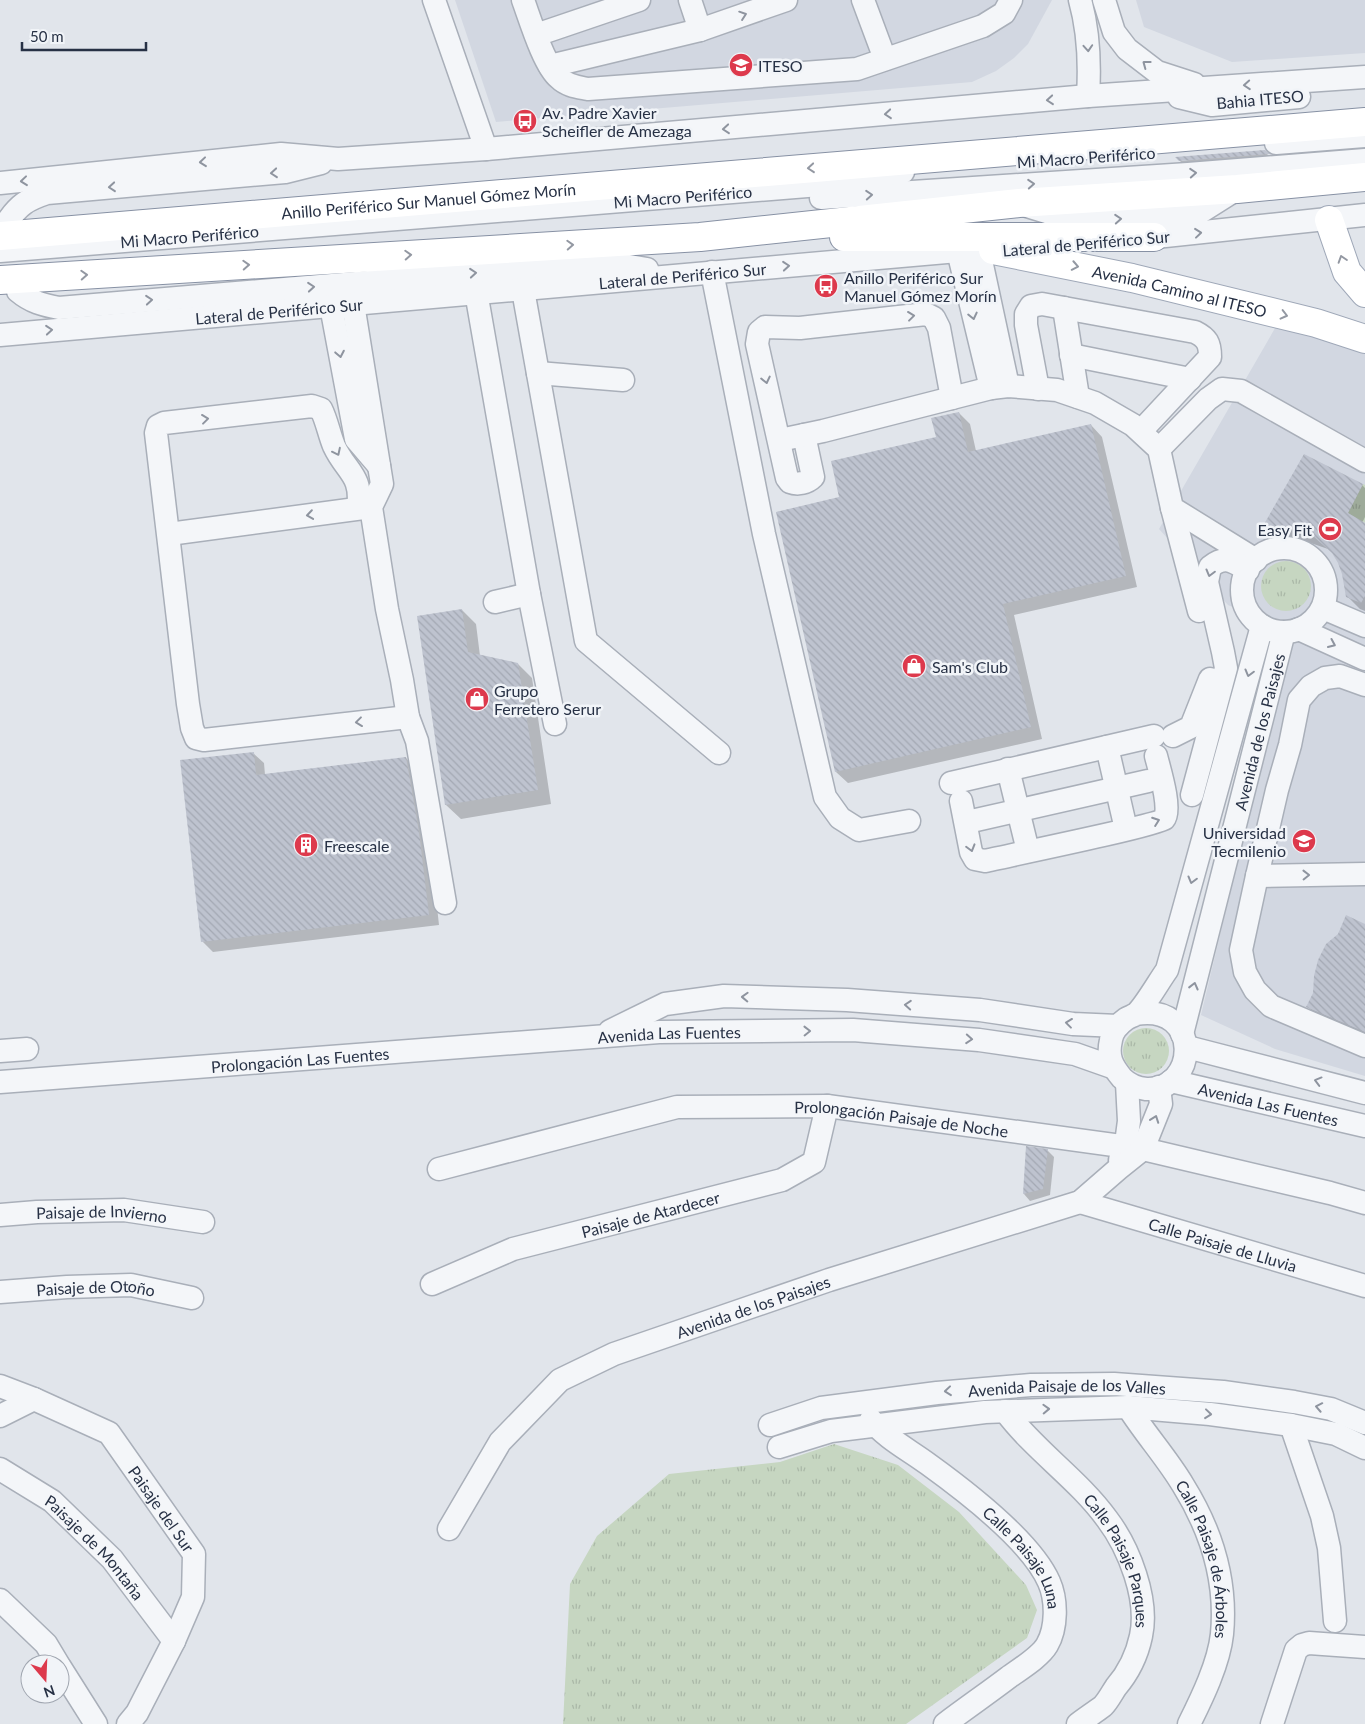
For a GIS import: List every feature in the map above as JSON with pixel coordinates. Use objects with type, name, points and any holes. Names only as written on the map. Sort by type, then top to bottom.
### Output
[{"type":"main road","points":[[1256,130],[1365,113]]},
{"type":"main road","name":"Anillo Periférico Sur Manuel Gómez Morín","points":[[3,229],[1365,122]]},
{"type":"main road","points":[[9,285],[700,238],[1019,203],[1365,178]]},
{"type":"main road","points":[[1329,220],[1347,272],[1365,292]]},
{"type":"main road","points":[[700,238],[1154,238]]},
{"type":"main road","name":"Avenida Camino al ITESO","points":[[976,251],[1142,280],[1316,323],[1365,339]]},
{"type":"street","points":[[434,0],[486,149]]},
{"type":"street","points":[[523,0],[550,66],[559,78],[573,87],[588,89],[857,69],[983,26],[1004,13],[1011,0]]},
{"type":"street","points":[[536,35],[639,0]]},
{"type":"street","points":[[690,0],[700,30]]},
{"type":"street","points":[[550,66],[700,30],[786,0]]},
{"type":"street","points":[[863,0],[885,59]]},
{"type":"street","points":[[1080,0],[1085,16],[1089,46],[1088,96]]},
{"type":"street","points":[[1104,0],[1114,32],[1127,49],[1157,72],[1207,88]]},
{"type":"street","points":[[0,183],[281,154],[338,158],[486,149],[1088,96],[1363,77]]},
{"type":"street","name":"Bahia ITESO","points":[[1157,92],[1212,105],[1310,96],[1363,77]]},
{"type":"street","name":"Mi Macro Periférico","points":[[0,251],[832,184],[927,168],[1365,136]]},
{"type":"street","points":[[3,229],[16,208],[32,198],[47,193],[284,172],[338,158]]},
{"type":"street","name":"Mi Macro Periférico","points":[[0,264],[823,198],[1365,160]]},
{"type":"street","name":"Lateral de Periférico Sur","points":[[0,335],[712,272],[1154,238],[1365,215]]},
{"type":"street","points":[[976,251],[1000,387]]},
{"type":"street","points":[[9,285],[28,300],[59,308],[605,262],[678,275]]},
{"type":"street","points":[[712,272],[764,534],[825,798],[840,818],[859,830],[909,822]]},
{"type":"street","points":[[523,290],[586,641],[719,753]]},
{"type":"street","points":[[476,292],[529,594],[555,724]]},
{"type":"street","points":[[1038,389],[1026,325],[1026,314],[1031,306],[1042,304],[1195,332],[1205,337],[1210,345],[1210,357],[1141,431]]},
{"type":"street","points":[[168,534],[365,507],[382,484],[380,467],[356,439],[342,305]]},
{"type":"street","points":[[1064,308],[1078,398]]},
{"type":"street","points":[[804,435],[813,477],[809,481],[796,484],[790,482],[787,478],[757,344],[759,332],[765,327],[800,328],[926,314],[934,318],[939,328],[952,398]]},
{"type":"street","points":[[1071,354],[1190,379]]},
{"type":"street","points":[[538,373],[624,380]]},
{"type":"street","points":[[780,440],[1000,387],[1057,390],[1095,403],[1141,431],[1159,449],[1172,508],[1220,670],[1191,727],[1161,742],[1107,746],[1008,770],[956,792],[971,852],[975,859],[985,861],[1164,819],[1168,810],[1161,742]]},
{"type":"street","points":[[1159,449],[1208,399],[1222,389],[1241,391],[1365,460]]},
{"type":"street","points":[[408,717],[204,740],[196,738],[192,728],[188,704],[156,433],[158,426],[164,423],[312,406],[321,409],[340,458],[352,473],[359,486],[360,495],[365,507],[402,680],[408,717],[417,741],[445,902]]},
{"type":"street","points":[[1172,508],[1252,565]]},
{"type":"street","points":[[1292,631],[1312,622],[1323,608],[1326,596],[1325,581],[1319,568],[1310,557],[1296,550],[1282,549],[1268,552],[1252,565],[1242,588],[1245,607],[1252,618],[1262,626],[1292,631],[1365,659]]},
{"type":"street","points":[[1192,795],[1223,652],[1207,582],[1210,567],[1218,560],[1230,560],[1252,565]]},
{"type":"street","points":[[495,602],[529,594]]},
{"type":"street","points":[[1323,608],[1365,626]]},
{"type":"street","name":"Avenida de los Paisajes","points":[[1127,1020],[1167,970],[1262,626]]},
{"type":"street","name":"Avenida de los Paisajes","points":[[1184,1040],[1292,631]]},
{"type":"street","points":[[1365,685],[1340,676],[1325,678],[1310,686],[1299,700],[1241,950],[1245,972],[1255,990],[1271,1006],[1365,1046]]},
{"type":"street","points":[[1107,746],[1126,829]]},
{"type":"street","points":[[1008,770],[1028,851]]},
{"type":"street","points":[[976,820],[1148,780]]},
{"type":"street","points":[[1257,876],[1365,874]]},
{"type":"street","name":"Avenida Las Fuentes","points":[[601,1036],[665,1004],[724,996],[847,1000],[970,1010],[1073,1024],[1127,1020]]},
{"type":"street","points":[[1146,1012],[1168,1018],[1176,1025],[1184,1040],[1182,1066],[1165,1084],[1148,1089],[1137,1087],[1120,1075],[1109,1053],[1111,1039],[1127,1020],[1146,1012]]},
{"type":"street","name":"Avenida Las Fuentes","points":[[601,1036],[659,1032],[853,1030],[979,1040],[1075,1054],[1120,1075]]},
{"type":"street","name":"Prolongación Las Fuentes","points":[[0,1082],[601,1036]]},
{"type":"street","name":"Avenida Las Fuentes","points":[[1184,1040],[1365,1093]]},
{"type":"street","points":[[0,1051],[27,1049]]},
{"type":"street","name":"Avenida de los Paisajes","points":[[1120,1075],[1129,1121],[1127,1136],[1133,1148]]},
{"type":"street","name":"Avenida de los Paisajes","points":[[449,1529],[500,1442],[560,1380],[614,1354],[829,1280],[1080,1202],[1118,1168],[1133,1148],[1161,1104],[1165,1084]]},
{"type":"street","name":"Avenida Las Fuentes","points":[[1165,1084],[1365,1126]]},
{"type":"street","name":"Prolongación Paisaje de Noche","points":[[439,1169],[677,1107],[827,1106],[1133,1148],[1330,1193],[1365,1203]]},
{"type":"street","name":"Paisaje de Atardecer","points":[[432,1284],[513,1249],[782,1180],[814,1162],[827,1106]]},
{"type":"street","name":"Calle Paisaje de Lluvia","points":[[1080,1202],[1365,1286]]},
{"type":"street","name":"Paisaje de Invierno","points":[[0,1215],[37,1212],[124,1210],[203,1222]]},
{"type":"street","name":"Paisaje de Otoño","points":[[0,1292],[131,1285],[192,1298]]},
{"type":"street","name":"Avenida Paisaje de los Valles","points":[[770,1425],[821,1408],[982,1388],[1031,1385],[1124,1384],[1223,1392],[1294,1402],[1332,1409],[1365,1422]]},
{"type":"street","name":"Paisaje del Sur","points":[[0,1386],[34,1399],[109,1433],[194,1554],[193,1597],[138,1713],[128,1724]]},
{"type":"street","points":[[0,1416],[34,1399]]},
{"type":"street","name":"Calle Paisaje Luna","points":[[858,1403],[876,1426],[949,1480],[1012,1533],[1037,1562],[1050,1583],[1054,1600],[1054,1624],[1047,1646],[1027,1664],[945,1724]]},
{"type":"street","name":"Avenida Paisaje de los Valles","points":[[779,1447],[831,1431],[985,1412],[1128,1407],[1210,1414],[1291,1425],[1336,1434],[1365,1448]]},
{"type":"street","name":"Calle Paisaje de Árboles","points":[[1128,1407],[1182,1484],[1199,1512],[1213,1545],[1222,1585],[1222,1635],[1211,1676],[1189,1724]]},
{"type":"street","name":"Calle Paisaje Parques","points":[[1005,1411],[1017,1427],[1091,1500],[1106,1518],[1119,1538],[1133,1570],[1142,1605],[1141,1636],[1128,1672],[1104,1705],[1078,1724]]},
{"type":"street","points":[[1291,1425],[1322,1516],[1329,1548],[1335,1621]]},
{"type":"street","name":"Paisaje de Montaña","points":[[0,1468],[52,1501],[112,1559],[174,1640]]},
{"type":"street","points":[[0,1600],[46,1644],[52,1654]]},
{"type":"street","points":[[1272,1724],[1296,1650],[1302,1645],[1309,1643],[1365,1647]]},
{"type":"street","points":[[70,1683],[96,1724]]},
{"type":"shaded area","name":"ITESO","points":[[455,0],[1052,0],[1028,44],[1014,58],[996,71],[972,82],[496,122]]},
{"type":"shaded area","points":[[1136,0],[1365,0],[1365,53],[1232,62],[1144,27]]},
{"type":"shaded area","points":[[1278,323],[1365,349],[1365,1076],[1275,1049],[1201,1015],[1289,645],[1302,638],[1228,605],[1159,529]]},
{"type":"green space","points":[[1363,484],[1365,485],[1365,523],[1348,513]]},
{"type":"green space","points":[[1291,561],[1304,568],[1310,576],[1310,596],[1304,604],[1296,610],[1281,611],[1268,604],[1262,596],[1261,581],[1268,568],[1276,562]]},
{"type":"green space","points":[[1151,1028],[1163,1034],[1168,1042],[1168,1060],[1163,1068],[1155,1073],[1141,1074],[1129,1068],[1124,1060],[1123,1046],[1129,1034],[1137,1029]]},
{"type":"green space","points":[[834,1444],[898,1465],[959,1512],[1026,1585],[1037,1610],[1027,1638],[906,1724],[563,1724],[570,1584],[597,1536],[669,1474],[780,1462]]},
{"type":"building","points":[[1265,150],[1270,154],[1179,161],[1175,157]]},
{"type":"building","name":"Sam's Club","points":[[959,412],[968,452],[1091,424],[1126,576],[1003,604],[1031,727],[835,772],[776,512],[839,497],[831,461],[936,437],[931,418]]},
{"type":"building","name":"Easy Fit","points":[[1304,454],[1363,484],[1348,513],[1365,523],[1365,596],[1361,603],[1346,597],[1338,563],[1332,553],[1313,536],[1291,528],[1277,528],[1259,533]]},
{"type":"building","name":"Grupo Ferretero Serur","points":[[462,609],[468,652],[518,663],[538,790],[445,805],[417,616]]},
{"type":"building","name":"Freescale","points":[[254,752],[256,775],[406,757],[419,832],[429,915],[201,942],[180,760]]},
{"type":"building","points":[[1346,915],[1365,924],[1365,1032],[1306,1007],[1313,993],[1314,976],[1318,960],[1326,944],[1338,934]]},
{"type":"building","points":[[1026,1146],[1048,1149],[1043,1189],[1023,1194]]},
{"type":"place","name":"ITESO","points":[[741,65]]},
{"type":"place","name":"Av. Padre Xavier Scheifler de Amezaga","points":[[525,121]]},
{"type":"place","name":"Anillo Periférico Sur Manuel Gómez Morín","points":[[826,286]]},
{"type":"place","name":"Easy Fit","points":[[1330,529]]},
{"type":"place","name":"Sam's Club","points":[[914,666]]},
{"type":"place","name":"Grupo Ferretero Serur","points":[[477,699]]},
{"type":"place","name":"Universidad Tecmilenio","points":[[1304,841]]},
{"type":"place","name":"Freescale","points":[[306,845]]}]
